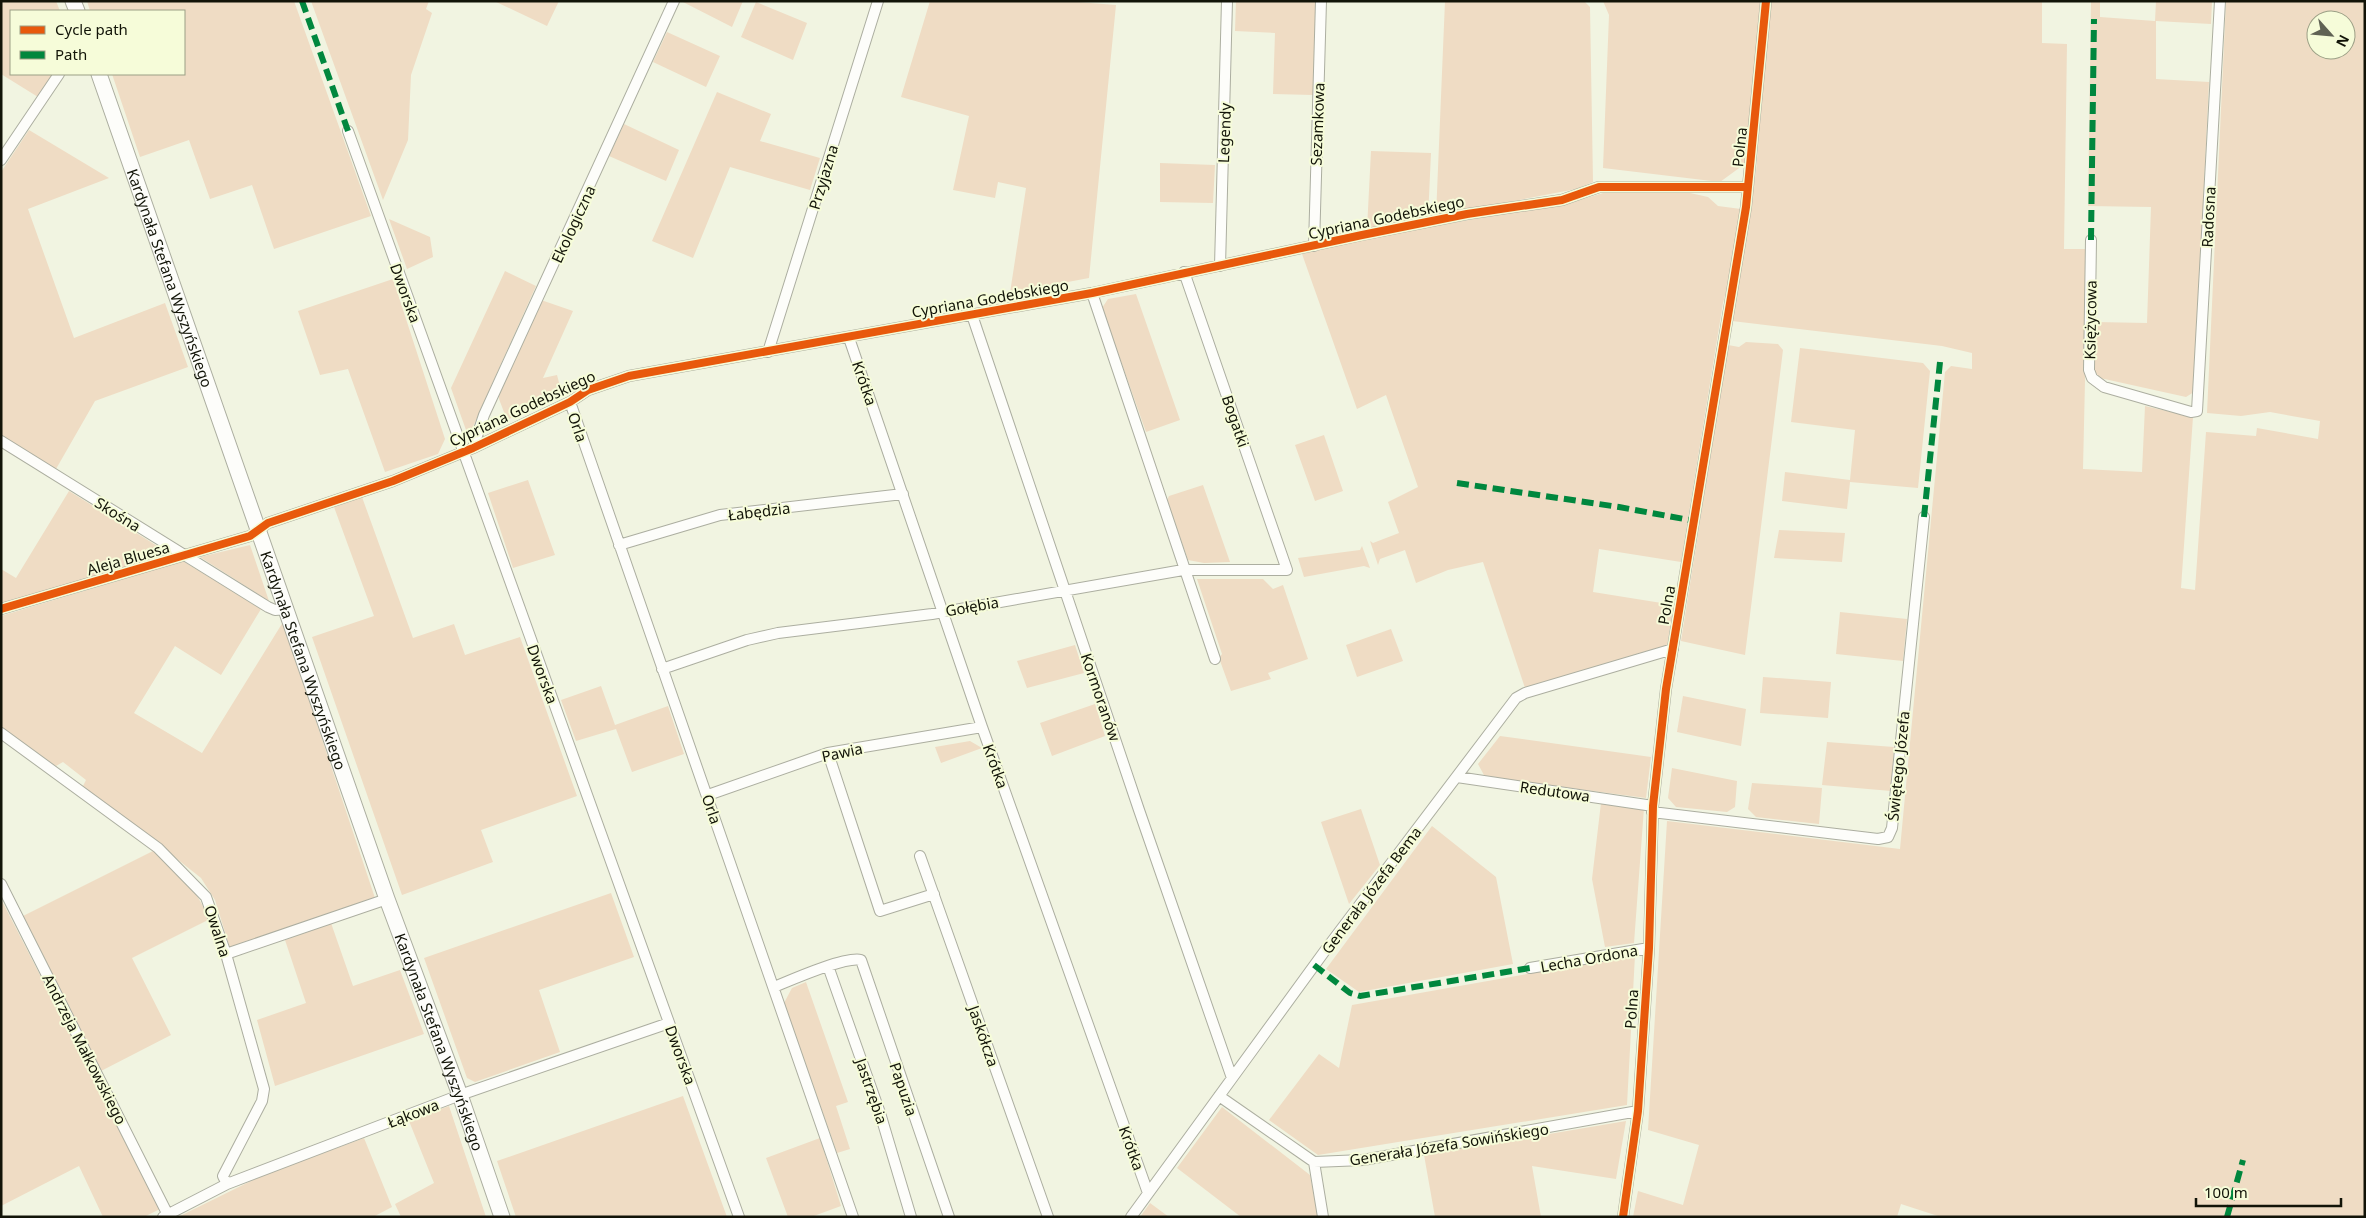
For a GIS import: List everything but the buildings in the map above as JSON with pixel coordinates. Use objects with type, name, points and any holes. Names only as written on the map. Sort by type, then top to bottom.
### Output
[{"type":"main road","name":"Kardynała Stefana Wyszyńskiego","points":[[99,75],[288,609],[387,899],[460,1095],[502,1217]]},
{"type":"street","name":"Ekologiczna","points":[[473,448],[484,415],[674,1]]},
{"type":"street","name":"Przyjazna","points":[[768,352],[878,1]]},
{"type":"street","name":"Legendy","points":[[1220,266],[1227,1]]},
{"type":"street","name":"Sezamkowa","points":[[1314,246],[1321,1]]},
{"type":"street","name":"Polna","points":[[1622,1217],[1638,1111],[1649,948],[1653,809],[1673,649],[1748,187],[1766,1]]},
{"type":"street","name":"Radosna","points":[[2197,411],[2220,1]]},
{"type":"street","points":[[1,160],[58,75]]},
{"type":"street","name":"Dworska","points":[[348,131],[739,1217]]},
{"type":"street","name":"Cypriana Godebskiego","points":[[259,529],[268,523],[393,481],[473,448],[570,402],[588,390],[629,376],[1092,293],[1184,272],[1467,214],[1562,200],[1599,187],[1748,187]]},
{"type":"street","name":"Księżycowa","points":[[2091,240],[2089,370],[2092,378],[2104,387],[2191,412],[2197,411]]},
{"type":"street","name":"Bogatki","points":[[1184,272],[1287,570]]},
{"type":"street","points":[[1092,293],[1183,570],[1215,659]]},
{"type":"street","name":"Kormoranów","points":[[972,315],[1232,1078]]},
{"type":"street","name":"Krótka","points":[[849,338],[982,727],[1148,1193]]},
{"type":"street","name":"Orla","points":[[570,402],[853,1217]]},
{"type":"street","name":"Skośna","points":[[1,441],[268,607],[275,610],[288,609]]},
{"type":"street","name":"Łabędzia","points":[[620,545],[720,516],[903,494]]},
{"type":"street","name":"Świętego Józefa","points":[[1653,809],[1878,839],[1888,837],[1892,828],[1924,517]]},
{"type":"street","name":"Aleja Bluesa","points":[[1,609],[250,536],[259,529]]},
{"type":"street","name":"Gołębia","points":[[662,669],[747,640],[778,633],[943,611],[1183,570],[1287,570]]},
{"type":"street","name":"Generała Józefa Bema","points":[[1131,1217],[1324,952],[1516,698],[1525,693],[1673,649]]},
{"type":"street","name":"Pawia","points":[[708,795],[828,754],[982,727]]},
{"type":"street","name":"Owalna","points":[[1,732],[158,848],[178,866],[206,897],[226,954],[264,1090],[262,1101],[223,1176],[227,1184]]},
{"type":"street","points":[[828,754],[880,911],[934,894]]},
{"type":"street","name":"Redutowa","points":[[1457,777],[1653,809]]},
{"type":"street","name":"Jaskółcza","points":[[920,856],[1048,1217]]},
{"type":"street","name":"Andrzeja Małkowskiego","points":[[1,884],[166,1216]]},
{"type":"street","points":[[226,954],[387,899]]},
{"type":"street","name":"Lecha Ordona","points":[[1530,968],[1649,948]]},
{"type":"street","name":"Papuzia","points":[[828,966],[852,960],[861,960],[950,1217]]},
{"type":"street","points":[[774,987],[828,966]]},
{"type":"street","name":"Jastrzębia","points":[[828,966],[880,1113],[911,1217]]},
{"type":"street","name":"Łąkowa","points":[[166,1216],[227,1184],[460,1095],[669,1023]]},
{"type":"street","points":[[1219,1096],[1314,1162],[1323,1217]]},
{"type":"street","name":"Generała Józefa Sowińskiego","points":[[1314,1162],[1363,1160],[1638,1111]]},
{"type":"shaded area","points":[[1,1],[56,1],[60,10],[10,10],[10,75],[53,75],[38,97],[1,74]]},
{"type":"shaded area","points":[[87,1],[294,1],[371,216],[274,249],[252,185],[210,199],[189,140],[140,157],[112,75],[185,75],[185,10],[90,10]]},
{"type":"shaded area","points":[[311,1],[429,1],[426,9],[432,13],[411,75],[408,140],[383,200]]},
{"type":"shaded area","points":[[494,1],[559,1],[547,26]]},
{"type":"shaded area","points":[[681,1],[743,1],[732,27]]},
{"type":"shaded area","points":[[930,1],[1065,1],[1116,5],[1089,278],[1010,293],[1026,188],[998,182],[995,198],[953,190],[969,116],[901,97]]},
{"type":"shaded area","points":[[1236,1],[1316,1],[1313,95],[1273,94],[1275,33],[1235,31]]},
{"type":"shaded area","points":[[1445,1],[1584,1],[1590,7],[1593,182],[1576,189],[1436,216]]},
{"type":"shaded area","points":[[1603,1],[1763,1],[1746,163],[1720,182],[1603,168],[1609,15]]},
{"type":"shaded area","points":[[1770,1],[2042,1],[2042,43],[2067,44],[2064,249],[2088,249],[2083,469],[2142,472],[2145,406],[2193,417],[2181,588],[2195,590],[2206,432],[2256,436],[2257,428],[2318,439],[2320,421],[2270,412],[2241,416],[2207,413],[2226,1],[2365,1],[2365,1217],[1941,1217],[1901,1204],[1897,1217],[1633,1217],[1638,1191],[1683,1205],[1699,1145],[1648,1130],[1667,821],[1900,849],[1945,372],[1951,366],[1972,369],[1972,353],[1942,346],[1732,321],[1756,171]]},
{"type":"shaded area","points":[[2091,1],[2100,1],[2100,17],[2155,21],[2156,1],[2212,1],[2211,24],[2156,21],[2156,79],[2209,82],[2194,392],[2186,397],[2100,378],[2094,371],[2095,322],[2147,323],[2151,207],[2088,206]]},
{"type":"shaded area","points":[[756,2],[807,23],[793,60],[741,37]]},
{"type":"shaded area","points":[[667,32],[720,56],[706,87],[653,62]]},
{"type":"shaded area","points":[[717,92],[771,114],[760,141],[820,158],[810,190],[730,167],[693,258],[652,241]]},
{"type":"shaded area","points":[[624,124],[679,150],[666,181],[609,156]]},
{"type":"shaded area","points":[[29,130],[109,178],[28,209],[74,338],[165,303],[188,367],[95,401],[56,469],[1,436],[1,172]]},
{"type":"shaded area","points":[[1371,151],[1431,153],[1428,218],[1367,229]]},
{"type":"shaded area","points":[[1160,163],[1215,165],[1213,203],[1160,202]]},
{"type":"shaded area","points":[[1603,193],[1690,193],[1708,197],[1718,206],[1741,209],[1732,270],[1723,303],[1681,562],[1599,549],[1593,592],[1674,605],[1667,645],[1525,688],[1483,562],[1448,570],[1416,583],[1405,550],[1380,559],[1378,565],[1370,541],[1373,543],[1399,533],[1388,502],[1418,487],[1386,395],[1357,409],[1302,254],[1368,238],[1580,200]]},
{"type":"shaded area","points":[[389,219],[430,237],[433,257],[407,269]]},
{"type":"shaded area","points":[[505,271],[536,286],[471,431],[466,430],[451,388]]},
{"type":"shaded area","points":[[393,279],[445,439],[438,454],[385,472],[348,369],[320,375],[298,311]]},
{"type":"shaded area","points":[[1136,294],[1180,420],[1146,432],[1102,308],[1108,299]]},
{"type":"shaded area","points":[[541,300],[573,311],[543,378],[557,375],[562,394],[507,420],[499,399],[499,390]]},
{"type":"shaded area","points":[[1746,342],[1778,344],[1783,350],[1745,655],[1681,641],[1728,345],[1739,347]]},
{"type":"shaded area","points":[[1800,348],[1923,363],[1930,371],[1918,488],[1850,482],[1847,509],[1782,501],[1785,472],[1850,480],[1855,430],[1791,422]]},
{"type":"shaded area","points":[[1324,435],[1343,491],[1315,501],[1295,445]]},
{"type":"shaded area","points":[[528,480],[555,555],[513,568],[488,493]]},
{"type":"shaded area","points":[[1203,485],[1230,562],[1204,563],[1188,560],[1167,500],[1169,496]]},
{"type":"shaded area","points":[[69,491],[162,549],[156,559],[1,604],[1,569],[16,578]]},
{"type":"shaded area","points":[[362,497],[413,638],[454,624],[465,655],[520,637],[577,796],[481,830],[493,862],[402,895],[312,637],[374,616],[334,507]]},
{"type":"shaded area","points":[[1779,530],[1845,533],[1842,562],[1774,558]]},
{"type":"shaded area","points":[[250,545],[269,601],[200,557]]},
{"type":"shaded area","points":[[1362,546],[1370,568],[1364,566],[1304,577],[1298,558],[1360,550]]},
{"type":"shaded area","points":[[183,561],[261,609],[221,675],[175,646],[134,713],[202,753],[283,622],[375,898],[230,948],[215,900],[201,878],[133,824],[82,788],[86,780],[63,762],[56,766],[1,728],[1,616]]},
{"type":"shaded area","points":[[1197,579],[1263,579],[1273,589],[1283,585],[1308,659],[1268,673],[1271,679],[1231,691],[1219,658],[1222,654]]},
{"type":"shaded area","points":[[1840,612],[1907,619],[1903,661],[1836,654]]},
{"type":"shaded area","points":[[1391,629],[1403,661],[1357,677],[1346,645]]},
{"type":"shaded area","points":[[1075,645],[1084,673],[1027,688],[1017,661]]},
{"type":"shaded area","points":[[1763,677],[1831,682],[1828,718],[1760,713]]},
{"type":"shaded area","points":[[601,686],[615,725],[668,706],[684,754],[632,772],[616,729],[576,741],[561,700]]},
{"type":"shaded area","points":[[1683,696],[1746,709],[1741,746],[1677,732]]},
{"type":"shaded area","points":[[1095,704],[1105,736],[1052,756],[1040,723]]},
{"type":"shaded area","points":[[1500,736],[1651,757],[1646,798],[1485,777],[1478,764]]},
{"type":"shaded area","points":[[970,741],[982,748],[941,763],[935,747]]},
{"type":"shaded area","points":[[1827,742],[1894,747],[1891,791],[1822,785]]},
{"type":"shaded area","points":[[1672,768],[1737,781],[1735,807],[1727,812],[1676,807],[1668,798]]},
{"type":"shaded area","points":[[1752,783],[1822,788],[1819,824],[1756,817],[1748,809]]},
{"type":"shaded area","points":[[1601,803],[1644,808],[1634,943],[1605,947],[1592,879]]},
{"type":"shaded area","points":[[1361,809],[1380,865],[1349,904],[1321,822]]},
{"type":"shaded area","points":[[1432,826],[1496,877],[1513,964],[1359,992],[1326,969]]},
{"type":"shaded area","points":[[153,851],[193,890],[208,920],[132,958],[171,1035],[101,1071],[23,916]]},
{"type":"shaded area","points":[[611,893],[634,957],[539,990],[560,1052],[475,1082],[467,1078],[424,958]]},
{"type":"shaded area","points":[[1,899],[160,1209],[144,1217],[103,1217],[79,1166],[1,1206]]},
{"type":"shaded area","points":[[331,923],[353,986],[400,970],[424,1034],[275,1086],[257,1020],[306,1003],[285,940]]},
{"type":"shaded area","points":[[1635,955],[1627,1105],[1318,1155],[1269,1120],[1319,1054],[1339,1068],[1352,1005]]},
{"type":"shaded area","points":[[806,982],[848,1102],[836,1106],[850,1149],[837,1153],[784,1003],[792,988]]},
{"type":"shaded area","points":[[683,1096],[727,1217],[516,1217],[497,1161]]},
{"type":"shaded area","points":[[449,1106],[486,1217],[401,1217],[395,1204],[434,1183],[409,1121]]},
{"type":"shaded area","points":[[1222,1107],[1310,1175],[1318,1217],[1241,1217],[1177,1168]]},
{"type":"shaded area","points":[[1626,1121],[1616,1179],[1532,1166],[1541,1217],[1435,1217],[1424,1155]]},
{"type":"shaded area","points":[[364,1138],[392,1207],[373,1217],[178,1217],[261,1176]]},
{"type":"shaded area","points":[[820,1138],[841,1206],[811,1217],[788,1217],[766,1158]]},
{"type":"shaded area","points":[[1150,1203],[1169,1217],[1140,1217]]},
{"type":"marked path","points":[[302,1],[348,131]]},
{"type":"marked path","points":[[2091,240],[2094,19]]},
{"type":"marked path","points":[[1924,517],[1940,362]]},
{"type":"marked path","points":[[1457,483],[1619,507],[1695,521]]},
{"type":"marked path","points":[[1314,965],[1350,993],[1360,996],[1530,968]]},
{"type":"marked path","points":[[2227,1217],[2243,1160]]},
{"type":"cycle path","points":[[1623,1217],[1638,1111],[1649,948],[1653,806],[1666,689],[1746,207],[1766,1]]},
{"type":"cycle path","points":[[1,609],[250,536],[268,523],[393,481],[473,448],[570,402],[588,390],[629,376],[1092,293],[1467,214],[1562,200],[1599,187],[1748,187]]}]
